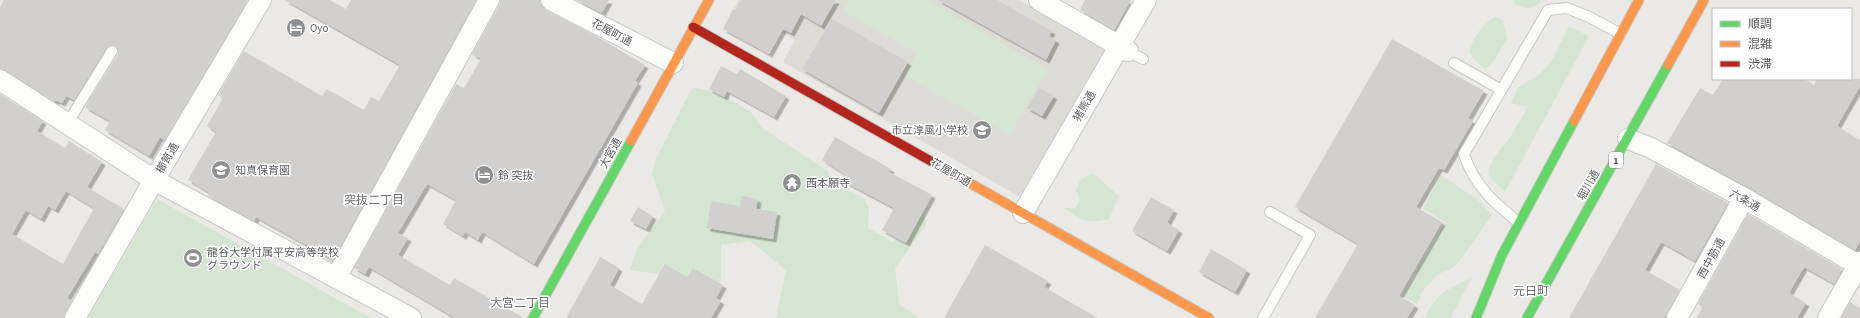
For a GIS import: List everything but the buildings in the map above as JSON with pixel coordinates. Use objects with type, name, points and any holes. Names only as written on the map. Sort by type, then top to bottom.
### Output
[{"type":"main road","name":"大宮通","points":[[533,318],[709,0]]},
{"type":"main road","points":[[1476,318],[1502,255],[1639,0]]},
{"type":"main road","name":"堀川通","points":[[1527,318],[1704,0]]},
{"type":"main road","name":"花屋町通","points":[[693,27],[1209,318]]},
{"type":"street","name":"櫛笥通","points":[[74,318],[261,0]]},
{"type":"street","points":[[336,278],[489,0]]},
{"type":"street","name":"花屋町通","points":[[551,0],[673,63]]},
{"type":"street","points":[[1040,0],[1132,53]]},
{"type":"street","name":"猪熊通","points":[[1023,213],[1132,53],[1146,0]]},
{"type":"street","points":[[0,80],[154,180],[411,318]]},
{"type":"street","name":"六条通","points":[[1628,139],[1651,148],[1744,198],[1859,264]]},
{"type":"street","name":"西中筋通","points":[[1678,318],[1744,198]]},
{"type":"street","points":[[1828,318],[1859,264]]},
{"type":"lane","points":[[1519,224],[1481,188],[1469,170],[1464,154],[1500,89],[1548,10],[1567,8],[1589,17],[1621,34]]},
{"type":"lane","points":[[67,124],[112,51]]},
{"type":"lane","points":[[1454,63],[1500,89]]},
{"type":"lane","points":[[1263,318],[1310,235],[1270,212]]},
{"type":"shaded area","name":"市立淳風小学校","points":[[739,0],[1019,0],[1108,51],[1022,198],[783,62],[795,40],[734,8]]},
{"type":"green space","points":[[849,0],[927,0],[1048,69],[1010,135],[905,76],[917,53],[843,11]]},
{"type":"green space","points":[[1514,0],[1541,0],[1532,8],[1525,8],[1514,3]]},
{"type":"green space","points":[[1495,17],[1503,20],[1507,39],[1493,62],[1485,69],[1469,52],[1473,41],[1479,32]]},
{"type":"green space","points":[[1569,26],[1589,36],[1505,192],[1490,178],[1489,169],[1495,156],[1509,139],[1528,107],[1511,103],[1518,87],[1539,75],[1551,62]]},
{"type":"green space","points":[[694,88],[717,92],[751,112],[762,128],[828,171],[830,180],[863,198],[869,208],[868,228],[893,242],[924,203],[926,225],[895,268],[899,304],[919,318],[776,318],[786,270],[750,241],[721,245],[721,282],[630,270],[637,249],[665,211],[652,174],[656,159],[691,90]]},
{"type":"green space","points":[[1093,173],[1119,196],[1109,219],[1089,221],[1081,219],[1064,208],[1075,208],[1080,201],[1076,189],[1081,179]]},
{"type":"green space","points":[[1441,175],[1478,200],[1492,215],[1459,262],[1451,269],[1438,274],[1423,290],[1417,304],[1403,296],[1446,222],[1423,209]]},
{"type":"green space","name":"龍谷大学付属平安高等学校 グラウンド","points":[[157,199],[371,318],[88,318]]},
{"type":"green space","points":[[1472,277],[1451,318],[1425,318],[1439,296]]},
{"type":"traffic: fast","points":[[1527,318],[1668,65]]},
{"type":"traffic: fast","points":[[1476,318],[1502,255],[1574,121]]},
{"type":"traffic: fast","points":[[533,318],[631,141]]},
{"type":"traffic: slow","points":[[631,141],[709,0]]},
{"type":"traffic: slow","points":[[1574,121],[1639,0]]},
{"type":"traffic: slow","points":[[1668,65],[1704,0]]},
{"type":"traffic: slow","points":[[959,177],[1209,318]]},
{"type":"traffic: jam","points":[[693,27],[959,177]]},
{"type":"place","name":"Oyo","points":[[296,28]]},
{"type":"place","name":"市立淳風小学校","points":[[982,130]]},
{"type":"place","name":"知真保育園","points":[[221,170]]},
{"type":"place","name":"鈴 突抜","points":[[484,175]]},
{"type":"place","name":"西本願寺","points":[[792,183]]},
{"type":"place","name":"龍谷大学付属平安高等学校 グラウンド","points":[[193,258]]},
{"type":"district","name":"突抜二丁目","points":[[374,200]]},
{"type":"district","name":"元日町","points":[[1531,291]]},
{"type":"district","name":"大宮二丁目","points":[[520,303]]}]
